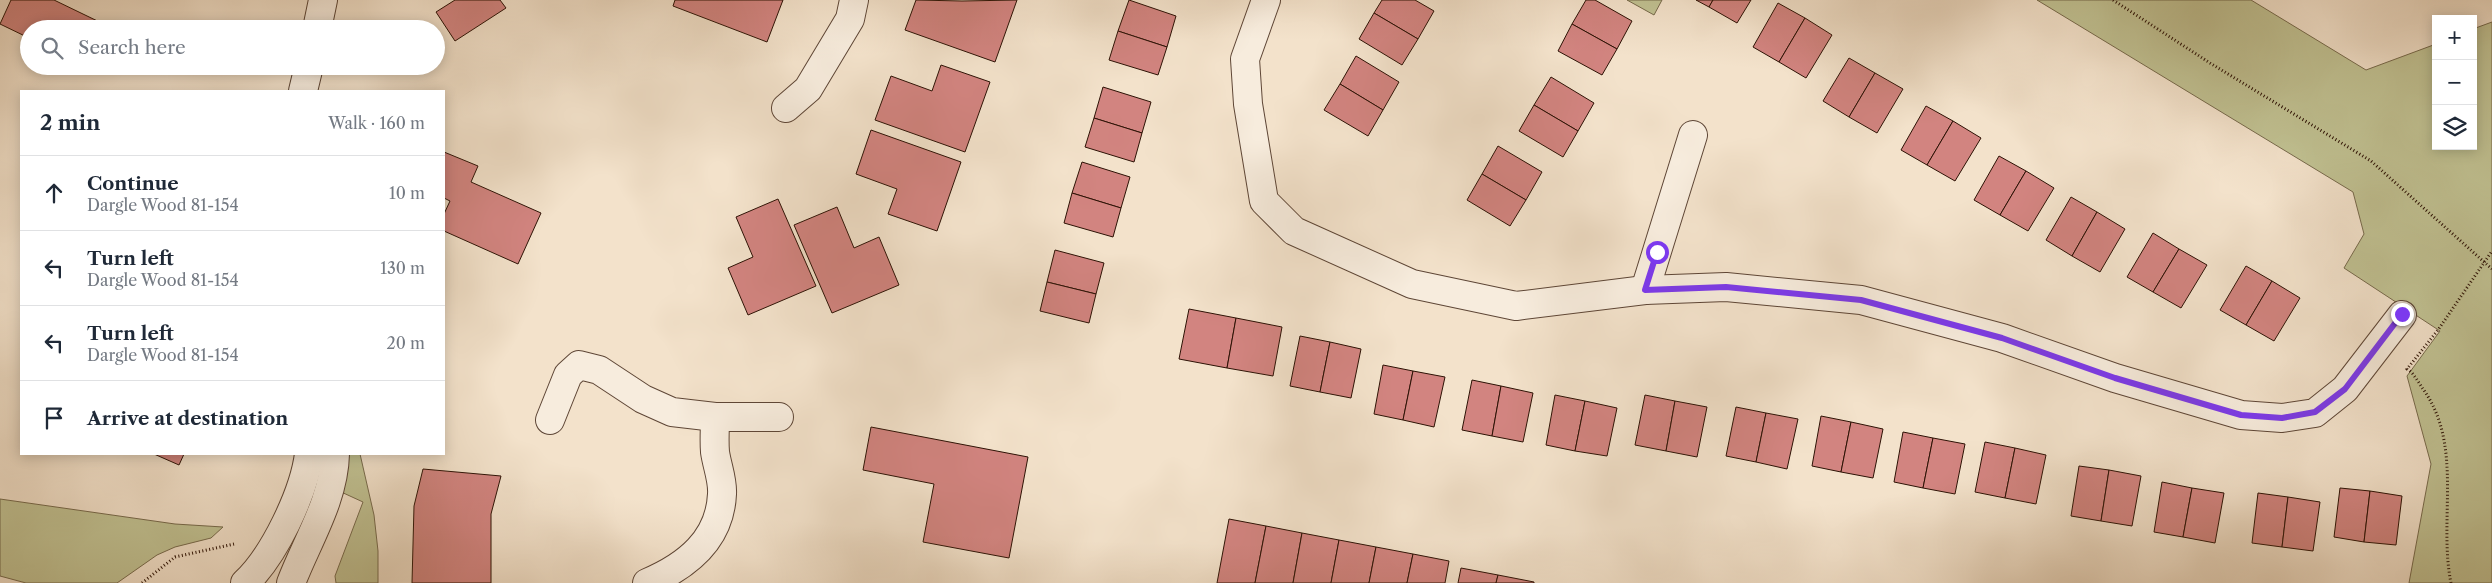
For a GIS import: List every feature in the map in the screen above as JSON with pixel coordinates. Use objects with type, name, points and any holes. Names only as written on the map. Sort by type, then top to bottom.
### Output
[{"type":"street","points":[[319,20],[323,0]]},
{"type":"street","points":[[786,108],[808,88],[850,19],[854,0]]},
{"type":"street","points":[[1266,0],[1245,59],[1248,104],[1264,202],[1294,232],[1412,284],[1516,306],[1645,290],[1726,287],[1861,300],[2002,338],[2115,378],[2241,415],[2282,418],[2315,412],[2345,389],[2402,314]]},
{"type":"street","points":[[303,90],[307,75]]},
{"type":"street","points":[[1645,290],[1693,135]]},
{"type":"street","points":[[550,420],[568,375],[579,365],[599,370],[643,399],[672,412],[715,417],[779,417]]},
{"type":"street","points":[[647,583],[673,572],[704,544],[718,523],[722,493],[715,452],[715,417]]},
{"type":"street","points":[[245,583],[257,572],[269,553],[298,496],[307,471],[310,455]]},
{"type":"street","points":[[291,583],[326,502],[333,475],[335,455]]},
{"type":"path","points":[[2113,0],[2210,63],[2371,161],[2492,269]]},
{"type":"path","points":[[2451,583],[2447,563],[2448,476],[2444,438],[2434,404],[2406,369],[2438,330],[2492,251]]},
{"type":"path","points":[[142,583],[174,557],[232,545],[240,541]]},
{"type":"green space","points":[[1627,0],[1662,0],[1654,15]]},
{"type":"green space","points":[[2037,0],[2251,0],[2366,70],[2432,45],[2432,150],[2477,150],[2477,28],[2492,22],[2492,583],[2409,583],[2431,464],[2407,376],[2440,331],[2344,268],[2364,234],[2353,192]]},
{"type":"green space","points":[[345,455],[360,455],[374,515],[378,551],[378,583],[336,583],[335,576],[363,502],[339,491]]},
{"type":"green space","points":[[0,499],[175,524],[223,527],[211,538],[175,547],[157,555],[117,583],[26,583],[0,576]]},
{"type":"building","points":[[11,0],[54,0],[95,20],[20,20],[20,34],[0,24]]},
{"type":"building","points":[[455,0],[500,0],[506,8],[455,41],[445,26],[445,20],[441,20],[436,12]]},
{"type":"building","points":[[675,0],[783,0],[767,42],[673,6]]},
{"type":"building","points":[[916,0],[1017,0],[995,62],[905,30]]},
{"type":"building","points":[[1129,0],[1176,16],[1167,47],[1118,31]]},
{"type":"building","points":[[1382,0],[1415,0],[1434,11],[1418,39],[1374,13]]},
{"type":"building","points":[[1586,0],[1595,0],[1632,21],[1617,49],[1572,24]]},
{"type":"building","points":[[1696,0],[1713,0],[1709,7]]},
{"type":"building","points":[[1713,0],[1751,0],[1737,23],[1709,7]]},
{"type":"building","points":[[1778,3],[1805,18],[1779,62],[1753,47]]},
{"type":"building","points":[[1374,13],[1418,39],[1402,65],[1359,39]]},
{"type":"building","points":[[1805,18],[1832,35],[1806,78],[1779,62]]},
{"type":"building","points":[[1572,24],[1617,49],[1602,75],[1558,51]]},
{"type":"building","points":[[1118,31],[1167,47],[1158,75],[1109,60]]},
{"type":"building","points":[[1356,56],[1399,82],[1383,110],[1340,84]]},
{"type":"building","points":[[1849,58],[1875,73],[1849,117],[1823,101]]},
{"type":"building","points":[[941,65],[990,82],[965,152],[875,120],[891,76],[932,91]]},
{"type":"building","points":[[1875,73],[1903,89],[1877,133],[1849,117]]},
{"type":"building","points":[[1551,77],[1594,103],[1578,131],[1534,105]]},
{"type":"building","points":[[1340,84],[1383,110],[1368,136],[1324,110]]},
{"type":"building","points":[[1103,87],[1151,102],[1142,133],[1094,118]]},
{"type":"building","points":[[1534,105],[1578,131],[1563,157],[1519,131]]},
{"type":"building","points":[[1926,106],[1953,121],[1927,165],[1901,150]]},
{"type":"building","points":[[1094,118],[1142,133],[1134,162],[1085,147]]},
{"type":"building","points":[[1953,121],[1981,138],[1955,181],[1927,165]]},
{"type":"building","points":[[871,130],[961,162],[937,231],[888,214],[897,189],[856,174]]},
{"type":"building","points":[[1498,146],[1542,172],[1526,200],[1482,174]]},
{"type":"building","points":[[445,152],[478,166],[471,182],[541,213],[518,264],[445,231],[445,212],[450,201],[445,198]]},
{"type":"building","points":[[1999,156],[2026,171],[2000,215],[1974,200]]},
{"type":"building","points":[[1082,162],[1130,177],[1121,208],[1072,193]]},
{"type":"building","points":[[2026,171],[2054,188],[2028,231],[2000,215]]},
{"type":"building","points":[[1482,174],[1526,200],[1510,226],[1467,200]]},
{"type":"building","points":[[1072,193],[1121,208],[1113,237],[1064,223]]},
{"type":"building","points":[[2071,197],[2097,212],[2072,256],[2046,240]]},
{"type":"building","points":[[778,199],[816,286],[748,315],[728,268],[753,257],[736,217]]},
{"type":"building","points":[[837,207],[854,248],[879,237],[899,285],[832,313],[794,225]]},
{"type":"building","points":[[2097,212],[2125,229],[2100,272],[2072,256]]},
{"type":"building","points":[[2153,233],[2179,249],[2153,292],[2127,277]]},
{"type":"building","points":[[2179,249],[2207,265],[2181,308],[2153,292]]},
{"type":"building","points":[[1055,250],[1104,263],[1096,294],[1047,282]]},
{"type":"building","points":[[2246,266],[2272,281],[2246,325],[2220,310]]},
{"type":"building","points":[[2272,281],[2300,298],[2274,341],[2246,325]]},
{"type":"building","points":[[1047,282],[1096,294],[1089,323],[1040,311]]},
{"type":"building","points":[[1189,309],[1236,318],[1227,368],[1179,359]]},
{"type":"building","points":[[1236,318],[1282,327],[1273,376],[1227,368]]},
{"type":"building","points":[[1300,336],[1330,342],[1320,392],[1290,386]]},
{"type":"building","points":[[1330,342],[1361,349],[1351,398],[1320,392]]},
{"type":"building","points":[[1383,365],[1413,371],[1403,420],[1374,414]]},
{"type":"building","points":[[1413,371],[1445,377],[1434,427],[1403,420]]},
{"type":"building","points":[[1472,380],[1501,386],[1492,436],[1462,430]]},
{"type":"building","points":[[1501,386],[1533,393],[1523,442],[1492,436]]},
{"type":"building","points":[[1555,395],[1585,401],[1575,451],[1546,445]]},
{"type":"building","points":[[1645,395],[1675,401],[1666,451],[1635,445]]},
{"type":"building","points":[[1585,401],[1617,408],[1607,456],[1575,451]]},
{"type":"building","points":[[1675,401],[1707,407],[1697,457],[1666,451]]},
{"type":"building","points":[[1736,407],[1766,413],[1756,462],[1726,456]]},
{"type":"building","points":[[1766,413],[1798,419],[1787,469],[1756,462]]},
{"type":"building","points":[[1821,416],[1851,422],[1841,472],[1812,466]]},
{"type":"building","points":[[1851,422],[1883,429],[1873,478],[1841,472]]},
{"type":"building","points":[[871,427],[1028,457],[1009,558],[923,542],[934,484],[863,470]]},
{"type":"building","points":[[1903,432],[1933,438],[1923,488],[1894,482]]},
{"type":"building","points":[[1933,438],[1965,444],[1955,494],[1923,488]]},
{"type":"building","points":[[1985,442],[2015,448],[2005,498],[1975,492]]},
{"type":"building","points":[[2015,448],[2046,455],[2036,504],[2005,498]]},
{"type":"building","points":[[156,455],[184,455],[179,465]]},
{"type":"building","points":[[2079,466],[2109,470],[2101,521],[2071,516]]},
{"type":"building","points":[[423,469],[501,476],[491,514],[491,583],[412,583],[414,506]]},
{"type":"building","points":[[2109,470],[2141,476],[2132,526],[2101,521]]},
{"type":"building","points":[[2162,482],[2192,488],[2183,537],[2154,532]]},
{"type":"building","points":[[2192,488],[2224,493],[2215,543],[2183,537]]},
{"type":"building","points":[[2340,488],[2370,491],[2364,542],[2334,537]]},
{"type":"building","points":[[2370,491],[2402,496],[2396,545],[2364,542]]},
{"type":"building","points":[[2258,493],[2288,497],[2282,547],[2252,543]]},
{"type":"building","points":[[2288,497],[2320,502],[2313,551],[2282,547]]},
{"type":"building","points":[[1229,519],[1266,526],[1255,583],[1217,583]]},
{"type":"building","points":[[1266,526],[1302,533],[1293,583],[1255,583]]},
{"type":"building","points":[[1302,533],[1339,540],[1331,583],[1293,583]]},
{"type":"building","points":[[1339,540],[1376,547],[1369,583],[1331,583]]},
{"type":"building","points":[[1376,547],[1413,554],[1407,583],[1369,583]]},
{"type":"building","points":[[1413,554],[1449,561],[1445,583],[1407,583]]},
{"type":"building","points":[[1461,568],[1498,575],[1496,583],[1458,583]]},
{"type":"building","points":[[1498,575],[1534,582],[1534,583],[1496,583]]},
{"type":"route","points":[[1657,252],[1645,290],[1726,287],[1861,300],[2002,338],[2115,378],[2241,415],[2282,418],[2315,412],[2345,389],[2402,314]]}]
